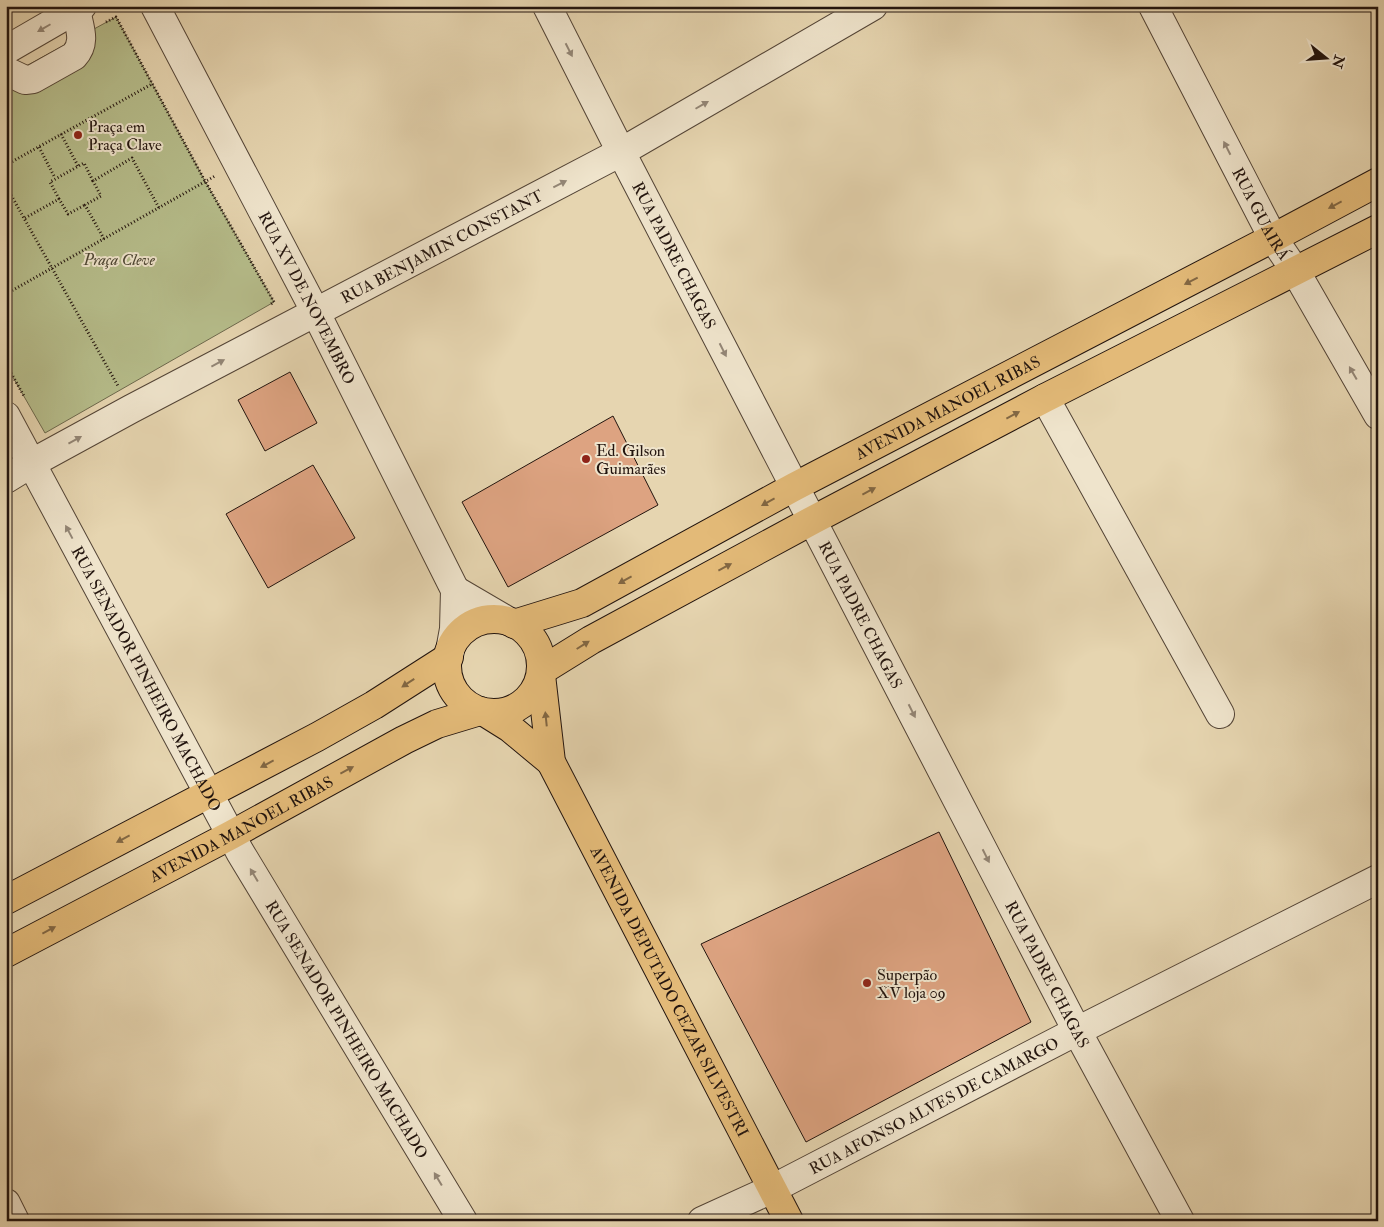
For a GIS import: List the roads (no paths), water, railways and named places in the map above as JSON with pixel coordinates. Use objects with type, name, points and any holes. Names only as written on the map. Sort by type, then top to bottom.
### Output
[{"type":"main road","name":"AVENIDA MANOEL RIBAS","points":[[511,622],[582,603],[794,487],[1378,182]]},
{"type":"main road","points":[[541,673],[591,640],[813,520],[1050,396],[1378,229]]},
{"type":"main road","points":[[1050,396],[1096,357],[1249,280],[1273,238]]},
{"type":"main road","points":[[813,520],[840,482],[961,422],[1023,368]]},
{"type":"main road","points":[[493,619],[511,622],[520,626],[531,636],[538,648],[542,661],[541,673],[536,689],[527,701],[515,710],[500,714],[470,708],[458,697],[450,683],[447,667],[449,654],[456,638],[466,628],[479,621],[493,619]]},
{"type":"main road","points":[[6,900],[210,794],[358,714],[449,654]]},
{"type":"main road","name":"AVENIDA DEPUTADO CEZAR SILVESTRI","points":[[541,673],[551,762],[789,1221]]},
{"type":"main road","name":"AVENIDA MANOEL RIBAS","points":[[6,953],[231,835],[404,740],[437,724],[483,712]]},
{"type":"main road","name":"AVENIDA DEPUTADO CEZAR SILVESTRI","points":[[483,712],[510,728],[551,762]]},
{"type":"street","name":"RUA XV DE NOVEMBRO","points":[[155,6],[314,312],[455,590]]},
{"type":"street","name":"RUA PADRE CHAGAS","points":[[547,6],[794,487],[813,520],[1077,1031],[1180,1221]]},
{"type":"street","name":"RUA BENJAMIN CONSTANT","points":[[6,479],[131,409],[621,152],[873,6]]},
{"type":"street","name":"RUA GUAIRÁ","points":[[1153,6],[1273,238],[1296,272],[1378,415]]},
{"type":"street","points":[[6,50],[80,17],[82,43],[74,56],[33,79],[25,80],[6,71]]},
{"type":"street","points":[[1050,396],[1220,714]]},
{"type":"street","name":"RUA SENADOR PINHEIRO MACHADO","points":[[16,407],[32,463],[231,835],[463,1221]]},
{"type":"street","points":[[449,654],[454,630],[455,590],[511,622]]},
{"type":"street","name":"RUA AFONSO ALVES DE CAMARGO","points":[[702,1221],[772,1190],[1077,1031],[1378,879]]},
{"type":"street","points":[[6,1203],[16,1221]]},
{"type":"place","name":"Praça em Praça Clave","points":[[78,135]]},
{"type":"place","name":"Ed. Gilson Guimarães","points":[[586,459]]},
{"type":"place","name":"Superpão XV loja 09","points":[[867,983]]},
{"type":"park label","name":"Praça Cleve","points":[[119,259]]}]
